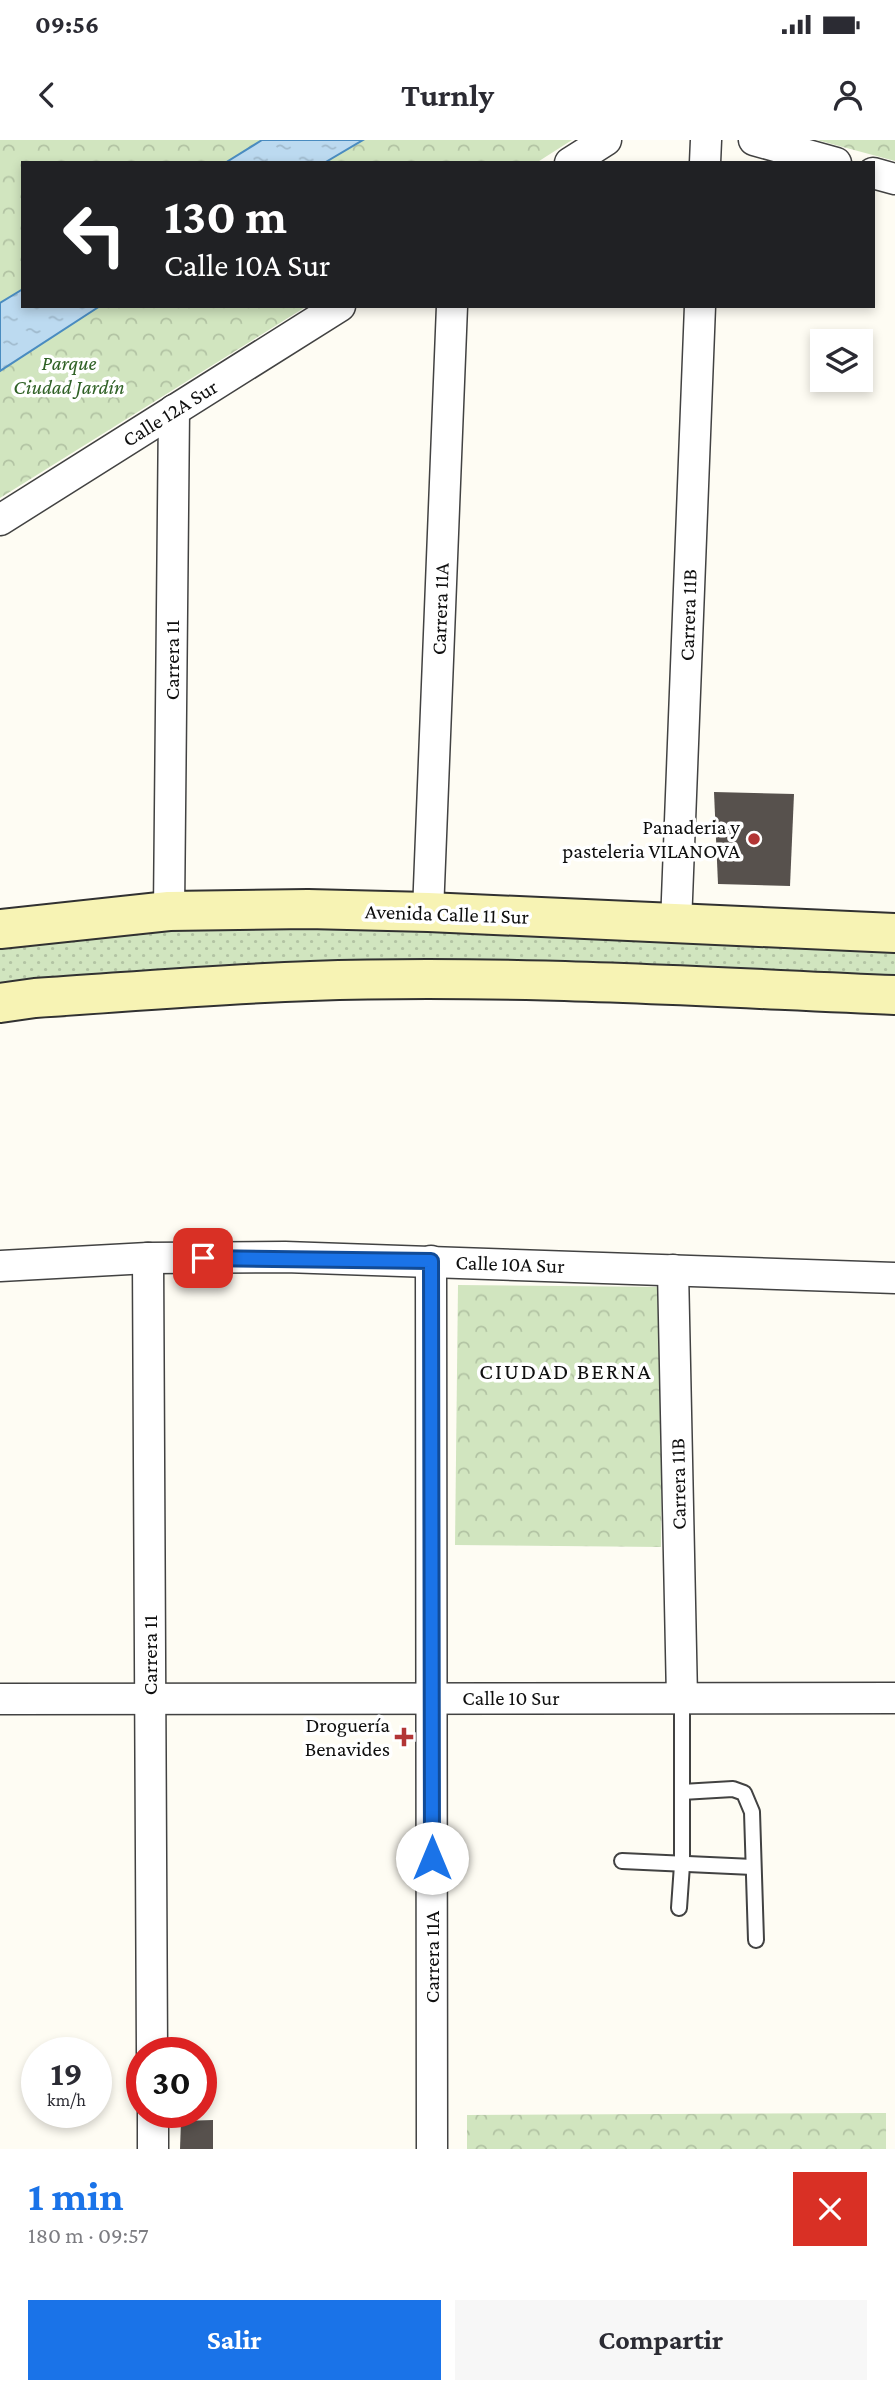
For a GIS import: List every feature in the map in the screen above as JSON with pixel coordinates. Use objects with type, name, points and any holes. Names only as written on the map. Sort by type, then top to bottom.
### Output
[{"type":"main road","name":"Avenida Calle 11 Sur","points":[[0,929],[169,911],[308,909],[895,933]]},
{"type":"main road","points":[[0,1003],[297,982],[427,980],[603,983],[895,995]]},
{"type":"street","points":[[572,161],[606,140]]},
{"type":"street","points":[[705,161],[706,140]]},
{"type":"street","points":[[754,140],[829,161]]},
{"type":"street","points":[[875,174],[895,179]]},
{"type":"street","name":"Calle 12A Sur","points":[[0,520],[337,308]]},
{"type":"street","name":"Carrera 11A","points":[[428,912],[452,308]]},
{"type":"street","name":"Carrera 11B","points":[[676,924],[700,308]]},
{"type":"street","name":"Carrera 11","points":[[169,911],[174,410]]},
{"type":"street","name":"Calle 10A Sur","points":[[0,1266],[148,1258],[285,1257],[895,1278]]},
{"type":"street","name":"Carrera 11","points":[[148,1258],[152,2037]]},
{"type":"street","name":"Carrera 11A","points":[[431,1261],[432,2149]]},
{"type":"street","name":"Carrera 11B","points":[[673,1270],[682,1698]]},
{"type":"street","name":"Calle 10 Sur","points":[[0,1699],[895,1698]]},
{"type":"street","points":[[153,2128],[153,2149]]},
{"type":"lane","points":[[679,1908],[682,1865],[682,1698]]},
{"type":"lane","points":[[682,1792],[733,1789],[744,1793],[752,1812],[756,1940]]},
{"type":"lane","points":[[622,1861],[753,1867]]},
{"type":"green space","name":"Parque Ciudad Jardín","points":[[0,140],[572,140],[539,161],[21,161],[21,308],[304,308],[0,498]]},
{"type":"green space","points":[[817,140],[895,140],[895,161]]},
{"type":"green space","points":[[189,923],[895,946],[895,977],[0,987],[0,946]]},
{"type":"green space","points":[[458,1285],[664,1287],[661,1547],[455,1545]]},
{"type":"green space","points":[[886,2113],[886,2149],[467,2149],[467,2115]]},
{"type":"water","points":[[262,140],[363,140],[327,161],[228,161]]},
{"type":"water","points":[[21,290],[21,308],[97,308],[0,371],[0,303]]},
{"type":"building","name":"Panaderia y pasteleria VILANOVA","points":[[714,792],[794,794],[790,886],[718,884]]},
{"type":"building","points":[[181,2128],[213,2128],[213,2149],[180,2149]]},
{"type":"place","name":"Panaderia y pasteleria VILANOVA","points":[[754,839]]},
{"type":"place","name":"Droguería Benavides","points":[[404,1737]]},
{"type":"district","name":"CIUDAD BERNA","points":[[566,1371]]},
{"type":"route","points":[[203,1258],[431,1261],[432,1858]]}]
